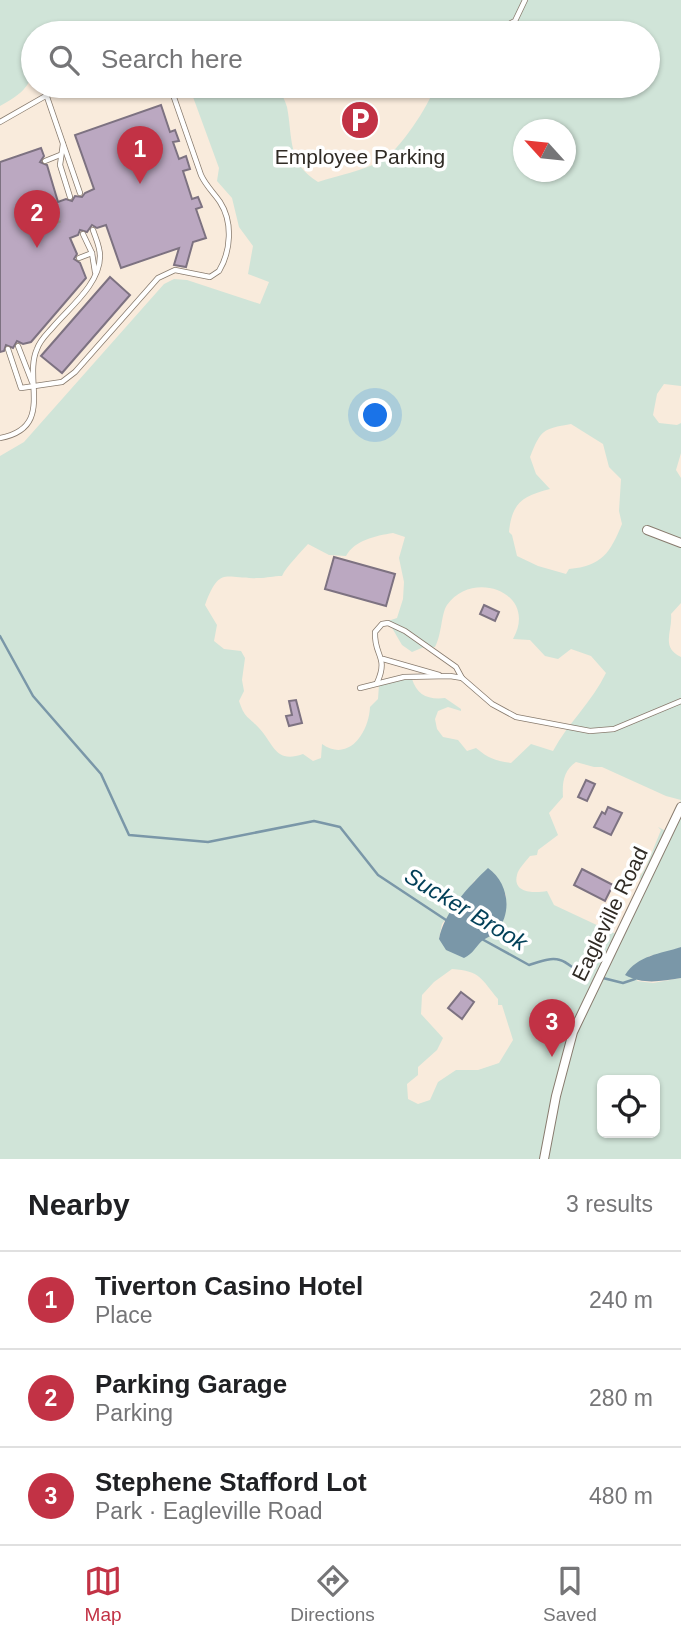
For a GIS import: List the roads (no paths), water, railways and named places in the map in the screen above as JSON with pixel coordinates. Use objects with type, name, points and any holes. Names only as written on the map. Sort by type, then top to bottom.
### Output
[{"type":"street","points":[[647,530],[681,543]]},
{"type":"street","name":"Eagleville Road","points":[[544,1159],[561,1074],[573,1032],[680,809],[681,800]]},
{"type":"lane","points":[[515,21],[525,0]]},
{"type":"lane","points":[[0,122],[39,98]]},
{"type":"lane","points":[[47,98],[80,193]]},
{"type":"lane","points":[[8,349],[21,388],[69,378],[162,275],[175,270],[210,277],[219,271],[229,237],[227,218],[220,201],[207,188],[201,175],[174,98]]},
{"type":"lane","points":[[63,143],[60,165],[70,197]]},
{"type":"lane","points":[[45,161],[60,155]]},
{"type":"lane","points":[[0,438],[15,433],[27,421],[35,405],[33,365],[37,348],[95,276],[100,255],[93,230]]},
{"type":"lane","points":[[83,234],[92,253],[95,276]]},
{"type":"lane","points":[[79,258],[92,253]]},
{"type":"lane","points":[[18,346],[34,386]]},
{"type":"lane","points":[[377,683],[384,668],[383,659],[374,647],[375,632],[382,624],[388,623],[405,631],[456,667],[462,678],[492,704],[516,717],[590,731],[614,729],[681,701]]},
{"type":"lane","points":[[383,659],[444,676]]},
{"type":"lane","points":[[360,688],[404,677],[462,678]]},
{"type":"water","points":[[488,868],[504,889],[505,915],[497,931],[464,958],[446,950],[439,939],[452,909],[465,891]]},
{"type":"water","points":[[681,947],[681,978],[646,981],[625,975],[643,959]]},
{"type":"waterway","name":"Sucker Brook","points":[[0,636],[33,696],[101,774],[129,835],[208,842],[314,821],[340,827],[378,875],[446,920]]},
{"type":"waterway","name":"Sucker Brook","points":[[480,938],[529,965],[556,959],[587,973]]},
{"type":"waterway","name":"Sucker Brook","points":[[603,978],[623,983],[635,979]]},
{"type":"place","name":"Employee Parking","points":[[360,120]]},
{"type":"place","name":"Tiverton Casino Hotel","points":[[140,184]]},
{"type":"place","name":"Parking Garage","points":[[37,248]]},
{"type":"place","name":"Stephene Stafford Lot","points":[[552,1057]]}]
